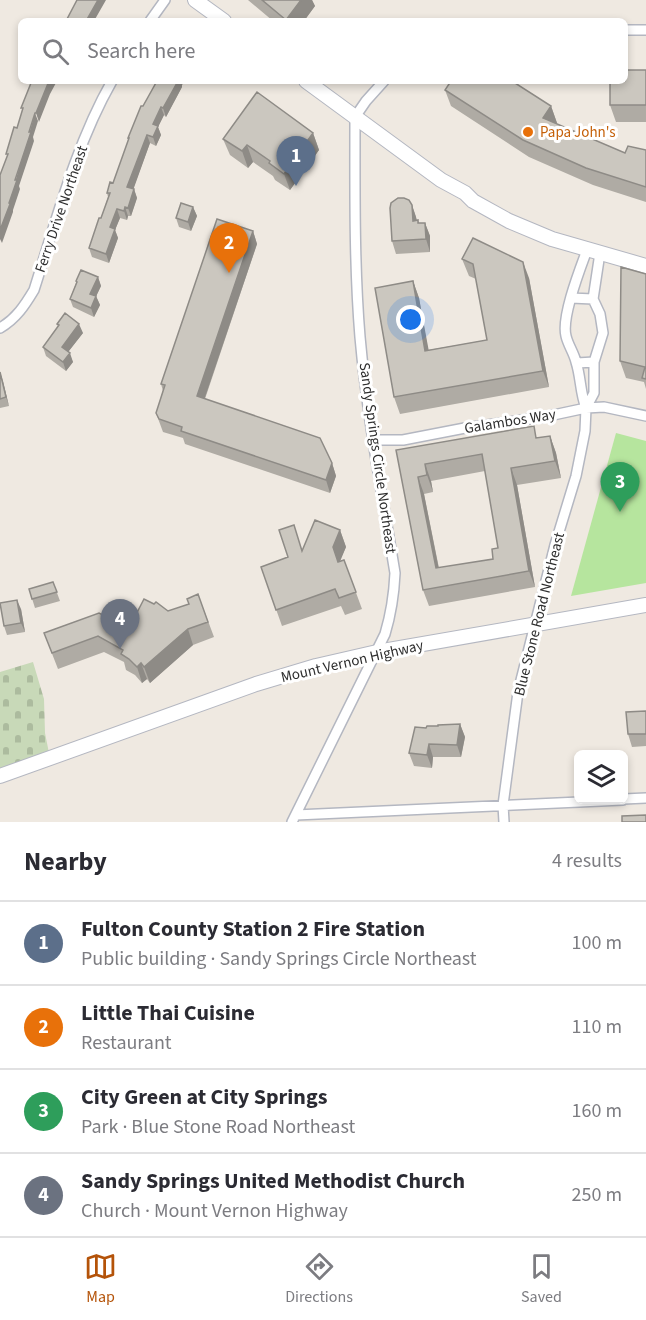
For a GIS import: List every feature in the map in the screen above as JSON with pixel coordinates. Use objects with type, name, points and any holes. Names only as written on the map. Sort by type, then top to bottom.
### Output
[{"type":"street","points":[[152,18],[165,0]]},
{"type":"street","points":[[195,0],[220,18]]},
{"type":"street","points":[[628,30],[646,30]]},
{"type":"street","name":"Ferry Drive Northeast","points":[[0,328],[22,310],[34,290],[80,151],[101,100],[110,84]]},
{"type":"street","points":[[310,84],[441,180],[509,221],[552,239],[646,266]]},
{"type":"street","points":[[355,117],[381,84]]},
{"type":"street","name":"Sandy Springs Circle Northeast","points":[[294,818],[377,652],[391,614],[394,594],[395,573],[360,337],[356,267],[355,117]]},
{"type":"street","name":"Blue Stone Road Northeast","points":[[504,822],[504,805],[518,692],[555,545],[576,476],[585,431],[586,408],[582,398],[577,363],[565,334],[567,311],[571,298],[594,251]]},
{"type":"street","name":"Blue Stone Road Northeast","points":[[586,408],[594,393],[594,362],[603,333],[600,314],[593,298],[594,251]]},
{"type":"street","points":[[571,298],[593,298]]},
{"type":"street","points":[[577,363],[594,362]]},
{"type":"street","name":"Galambos Way","points":[[374,440],[403,440],[586,408],[604,407],[646,416]]},
{"type":"street","name":"Mount Vernon Highway","points":[[0,776],[256,684],[316,666],[377,652],[646,605]]},
{"type":"street","points":[[628,800],[646,798]]},
{"type":"street","points":[[294,818],[574,802]]},
{"type":"green space","points":[[616,433],[646,441],[646,583],[571,596]]},
{"type":"green space","points":[[33,662],[44,699],[45,733],[49,753],[0,770],[0,672]]},
{"type":"building","points":[[77,0],[98,0],[88,18],[68,18]]},
{"type":"building","points":[[262,0],[301,0],[288,18],[284,18]]},
{"type":"building","points":[[628,70],[646,70],[646,105],[610,105],[610,84],[628,84]]},
{"type":"building","points":[[31,84],[48,84],[35,113],[10,204],[0,230],[0,175],[14,127],[17,128],[23,108],[21,108]]},
{"type":"building","points":[[155,84],[176,84],[153,124],[158,126],[153,137],[147,135],[127,187],[134,189],[128,208],[125,207],[124,211],[117,209],[110,227],[115,229],[106,254],[89,248],[110,193],[107,193],[110,182],[113,183],[128,138],[141,106]]},
{"type":"building","points":[[449,84],[517,84],[551,106],[543,118],[625,153],[628,146],[646,150],[646,187],[586,168],[523,140],[445,90]]},
{"type":"building","points":[[257,92],[313,133],[284,174],[247,145],[242,151],[223,139]]},
{"type":"building","points":[[398,198],[409,200],[412,205],[413,221],[418,220],[418,223],[425,223],[426,239],[392,241],[390,208],[391,203]]},
{"type":"building","points":[[181,203],[193,207],[188,222],[176,218]]},
{"type":"building","points":[[217,219],[253,231],[197,396],[320,438],[332,463],[326,480],[181,431],[182,427],[159,419],[156,413],[165,385],[161,384]]},
{"type":"building","points":[[473,238],[523,262],[543,371],[394,397],[375,288],[413,281],[425,351],[487,340],[473,264],[462,259]]},
{"type":"building","points":[[621,267],[646,274],[646,379],[642,378],[645,367],[620,361]]},
{"type":"building","points":[[81,270],[98,277],[90,294],[96,296],[91,308],[70,299]]},
{"type":"building","points":[[65,313],[79,324],[62,347],[70,353],[63,362],[43,347]]},
{"type":"building","points":[[0,372],[6,397],[0,399]]},
{"type":"building","points":[[534,426],[536,438],[550,436],[555,461],[511,468],[529,571],[423,590],[396,450]],"holes":[[[482,454],[498,548],[492,549],[493,559],[436,568],[418,477],[427,475],[425,464]]]},
{"type":"building","points":[[315,520],[340,530],[333,547],[338,562],[344,560],[356,592],[339,598],[335,589],[276,610],[261,567],[288,557],[279,530],[294,525],[302,551]]},
{"type":"building","points":[[53,582],[57,592],[32,599],[29,589]]},
{"type":"building","points":[[198,594],[208,622],[188,629],[144,667],[141,663],[137,667],[121,654],[123,650],[98,636],[52,653],[44,633],[99,613],[129,628],[144,599],[154,604],[156,602],[168,611],[189,604],[187,599]]},
{"type":"building","points":[[17,600],[21,623],[4,626],[0,603]]},
{"type":"building","points":[[646,711],[646,734],[628,734],[626,712]]},
{"type":"building","points":[[460,724],[457,745],[429,744],[427,755],[409,753],[415,727]]},
{"type":"building","points":[[646,815],[646,822],[622,822],[622,816]]},
{"type":"place","name":"Papa John's","points":[[528,132]]},
{"type":"place","name":"Fulton County Station 2 Fire Station","points":[[296,186]]},
{"type":"place","name":"Little Thai Cuisine","points":[[229,273]]},
{"type":"place","name":"City Green at City Springs","points":[[620,512]]},
{"type":"place","name":"Sandy Springs United Methodist Church","points":[[120,649]]}]
